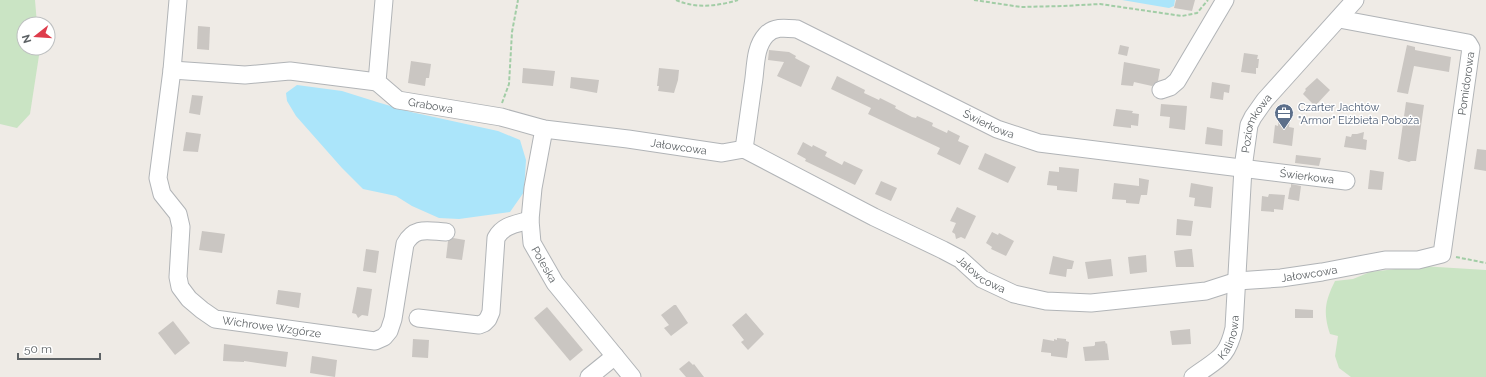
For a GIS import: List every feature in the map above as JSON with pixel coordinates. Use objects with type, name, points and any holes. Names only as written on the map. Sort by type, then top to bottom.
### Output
[{"type":"street","points":[[178,0],[172,70],[245,74],[290,71],[377,82],[384,0]]},
{"type":"street","points":[[1161,90],[1170,87],[1177,81],[1225,0]]},
{"type":"street","name":"Poziomkowa","points":[[1236,281],[1243,168],[1249,126],[1253,117],[1265,100],[1339,19],[1349,1]]},
{"type":"street","name":"Pomidorowa","points":[[1339,19],[1468,43],[1471,48],[1442,254]]},
{"type":"street","name":"Świerkowa","points":[[744,149],[756,61],[760,44],[766,34],[776,28],[785,28],[797,30],[997,129],[1039,143],[1346,181]]},
{"type":"street","name":"Wichrowe Wzgórze","points":[[172,70],[158,178],[162,194],[178,214],[181,227],[178,276],[180,287],[189,299],[215,319],[375,341],[384,337],[389,331],[394,312],[405,244],[409,237],[424,230],[446,232]]},
{"type":"street","name":"Grabowa","points":[[377,82],[398,100],[499,116]]},
{"type":"street","name":"Jałowcowa","points":[[499,116],[544,129],[628,139],[722,153],[744,149],[874,217],[944,250],[960,259],[982,279],[1014,294],[1046,301],[1091,303],[1206,291],[1236,281],[1288,277],[1385,260],[1418,260],[1442,254]]},
{"type":"street","name":"Poleska","points":[[544,129],[533,188],[530,220],[532,243],[555,283],[632,377]]},
{"type":"street","points":[[418,318],[479,325],[484,323],[488,319],[491,312],[496,238],[500,231],[505,227],[530,220]]},
{"type":"street","name":"Kalinowa","points":[[1193,377],[1218,360],[1226,352],[1234,328],[1236,281]]},
{"type":"street","points":[[590,377],[615,356]]},
{"type":"path","points":[[499,116],[509,84],[512,32],[518,0]]},
{"type":"path","points":[[676,0],[706,6],[724,4],[738,0]]},
{"type":"path","points":[[974,0],[1020,7],[1100,4],[1182,16],[1197,13],[1208,0]]},
{"type":"path","points":[[1442,254],[1486,263]]},
{"type":"green space","points":[[0,0],[35,0],[36,16],[16,16],[16,56],[39,56],[30,114],[17,128],[0,124]]},
{"type":"green space","points":[[1421,266],[1486,270],[1486,377],[1351,377],[1339,368],[1335,356],[1338,336],[1330,334],[1326,319],[1327,301],[1335,281],[1353,279],[1370,272]]},
{"type":"water","points":[[1122,0],[1175,0],[1174,6],[1169,8]]},
{"type":"water","points":[[297,85],[342,91],[411,112],[498,131],[520,140],[526,160],[524,192],[510,212],[459,219],[439,218],[412,206],[396,196],[363,189],[342,168],[296,116],[287,101],[286,93]]},
{"type":"building","points":[[1176,0],[1195,0],[1192,11],[1174,8]]},
{"type":"building","points":[[198,26],[210,27],[209,50],[197,49]]},
{"type":"building","points":[[1120,45],[1129,47],[1127,56],[1118,54]]},
{"type":"building","points":[[1407,45],[1415,47],[1415,50],[1451,57],[1449,72],[1414,66],[1408,94],[1397,92]]},
{"type":"building","points":[[769,50],[789,52],[796,56],[795,58],[810,66],[801,87],[777,76],[784,62],[768,60]]},
{"type":"building","points":[[1244,53],[1258,55],[1257,59],[1259,59],[1256,74],[1241,72]]},
{"type":"building","points":[[411,61],[431,64],[429,78],[426,78],[425,86],[408,83]]},
{"type":"building","points":[[1124,62],[1160,69],[1158,81],[1152,86],[1134,82],[1133,86],[1121,85]]},
{"type":"building","points":[[523,68],[555,71],[553,86],[522,83]]},
{"type":"building","points":[[659,68],[679,70],[674,93],[658,91],[659,86],[657,86]]},
{"type":"building","points":[[837,76],[865,90],[864,93],[879,100],[880,98],[896,106],[895,108],[912,117],[916,118],[917,116],[933,123],[932,126],[947,133],[948,130],[960,136],[958,141],[969,146],[960,165],[937,154],[940,148],[868,114],[871,108],[831,89]]},
{"type":"building","points":[[571,77],[599,80],[597,93],[570,88]]},
{"type":"building","points":[[1317,78],[1330,90],[1315,106],[1303,94],[1306,90],[1305,89]]},
{"type":"building","points":[[1212,82],[1230,85],[1229,93],[1224,92],[1223,100],[1210,98]]},
{"type":"building","points":[[192,95],[203,96],[200,115],[189,113]]},
{"type":"building","points":[[1406,102],[1424,105],[1416,161],[1409,162],[1398,159]]},
{"type":"building","points":[[1161,104],[1187,106],[1185,130],[1169,128],[1170,117],[1160,116]]},
{"type":"building","points":[[1116,109],[1133,111],[1132,113],[1139,114],[1138,126],[1131,125],[1131,128],[1113,126]]},
{"type":"building","name":"Czarter Jachtów \"Armor\" Elżbieta Poboża","points":[[1279,117],[1290,119],[1289,127],[1294,128],[1292,146],[1273,143],[1275,125],[1278,126]]},
{"type":"building","points":[[1207,127],[1223,130],[1222,146],[1205,144]]},
{"type":"building","points":[[186,132],[201,134],[198,152],[183,151]]},
{"type":"building","points":[[1364,132],[1363,139],[1367,140],[1366,150],[1344,147],[1346,136],[1351,137],[1352,134]]},
{"type":"building","points":[[803,142],[827,152],[825,156],[842,165],[844,161],[863,170],[855,185],[805,161],[806,159],[797,154]]},
{"type":"building","points":[[1477,149],[1486,150],[1486,171],[1474,169]]},
{"type":"building","points":[[985,153],[1016,167],[1008,183],[978,169]]},
{"type":"building","points":[[1296,155],[1321,158],[1319,166],[1295,163]]},
{"type":"building","points":[[1059,167],[1079,169],[1077,192],[1057,190],[1057,186],[1047,185],[1049,171],[1059,172]]},
{"type":"building","points":[[1370,170],[1384,172],[1382,190],[1368,189]]},
{"type":"building","points":[[1139,178],[1149,180],[1147,195],[1141,195],[1139,204],[1126,203],[1126,200],[1112,199],[1114,183],[1139,186]]},
{"type":"building","points":[[881,181],[897,188],[891,201],[875,194]]},
{"type":"building","points":[[1191,183],[1213,187],[1211,208],[1194,206],[1195,198],[1189,197]]},
{"type":"building","points":[[1291,184],[1301,186],[1299,201],[1288,199]]},
{"type":"building","points":[[1269,194],[1285,195],[1283,210],[1274,209],[1274,212],[1261,211],[1262,196],[1268,197]]},
{"type":"building","points":[[957,207],[976,216],[965,239],[961,237],[956,239],[955,234],[952,232],[956,223],[950,221]]},
{"type":"building","points":[[1177,219],[1193,221],[1191,236],[1176,235]]},
{"type":"building","points":[[202,231],[225,234],[222,253],[199,250]]},
{"type":"building","points":[[992,232],[998,235],[999,233],[1014,241],[1006,256],[991,249],[992,247],[986,243]]},
{"type":"building","points":[[453,238],[465,240],[462,260],[446,258],[448,241]]},
{"type":"building","points":[[366,249],[379,251],[376,273],[363,271]]},
{"type":"building","points":[[1192,249],[1194,267],[1176,267],[1174,251]]},
{"type":"building","points":[[1146,255],[1147,272],[1130,274],[1128,257]]},
{"type":"building","points":[[1053,256],[1074,261],[1072,269],[1067,269],[1066,277],[1049,274]]},
{"type":"building","points":[[1111,259],[1113,276],[1088,279],[1085,262]]},
{"type":"building","points":[[357,287],[372,289],[368,316],[362,315],[358,318],[356,314],[352,313]]},
{"type":"building","points":[[278,290],[301,293],[299,308],[276,304]]},
{"type":"building","points":[[676,305],[688,323],[671,336],[664,328],[669,325],[661,315]]},
{"type":"building","points":[[547,307],[583,350],[570,361],[534,318]]},
{"type":"building","points":[[1295,309],[1313,310],[1313,318],[1295,318]]},
{"type":"building","points":[[746,313],[764,334],[748,350],[741,342],[744,340],[732,325]]},
{"type":"building","points":[[173,321],[190,343],[175,355],[158,333]]},
{"type":"building","points":[[1190,329],[1191,344],[1172,345],[1170,331]]},
{"type":"building","points":[[1057,338],[1066,339],[1066,341],[1069,342],[1067,358],[1051,356],[1051,353],[1041,352],[1043,339],[1054,341],[1054,339],[1057,340]]},
{"type":"building","points":[[413,339],[429,340],[428,358],[412,357]]},
{"type":"building","points":[[1105,341],[1106,344],[1107,343],[1109,360],[1085,361],[1083,347],[1094,346],[1095,342]]},
{"type":"building","points":[[224,344],[288,352],[286,367],[244,361],[223,361]]},
{"type":"building","points":[[312,356],[337,360],[335,377],[310,373]]},
{"type":"building","points":[[689,361],[693,365],[694,364],[704,377],[686,377],[679,369]]},
{"type":"place","name":"Czarter Jachtów \"Armor\" Elżbieta Poboża","points":[[1284,130]]}]
